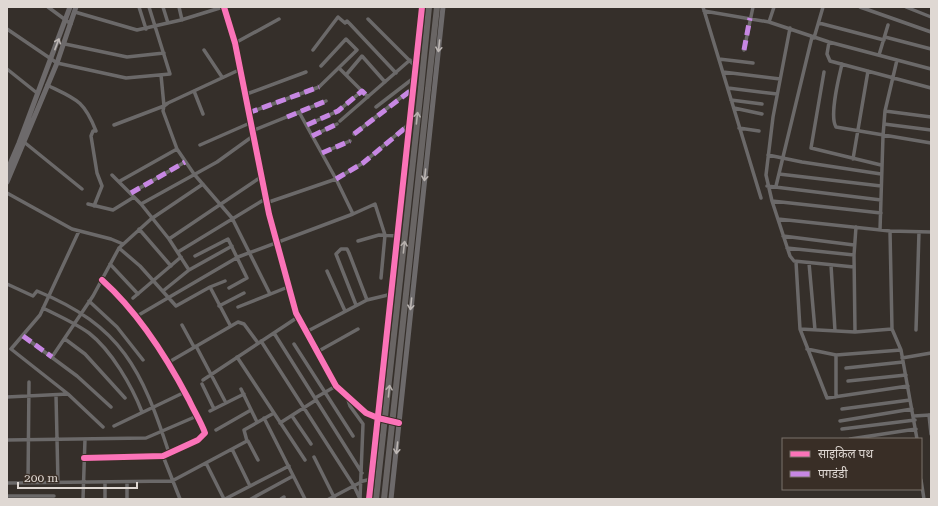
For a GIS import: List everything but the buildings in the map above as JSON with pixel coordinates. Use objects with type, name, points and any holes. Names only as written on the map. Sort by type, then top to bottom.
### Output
[{"type":"highway","points":[[376,499],[417,88],[429,7]]},
{"type":"highway","points":[[384,499],[437,7]]},
{"type":"street","points":[[48,7],[70,24]]},
{"type":"street","points":[[7,182],[37,93],[51,60],[70,7]]},
{"type":"street","points":[[139,7],[146,29]]},
{"type":"street","points":[[7,29],[57,63],[126,78],[170,74],[150,7]]},
{"type":"street","points":[[162,7],[168,23]]},
{"type":"street","points":[[179,7],[182,20]]},
{"type":"street","points":[[7,171],[15,161],[24,142],[65,44],[70,24],[76,10],[132,29],[146,29],[182,20],[223,7],[234,43],[276,243],[298,317],[336,386],[366,413],[399,423]]},
{"type":"street","points":[[360,499],[366,480],[376,417],[410,124],[417,88],[416,68],[422,7]]},
{"type":"street","points":[[391,499],[443,7]]},
{"type":"street","points":[[744,50],[753,7]]},
{"type":"street","points":[[769,22],[774,7]]},
{"type":"street","points":[[776,186],[813,37],[819,23],[823,7]]},
{"type":"street","points":[[860,7],[931,32]]},
{"type":"street","points":[[906,7],[931,17]]},
{"type":"street","points":[[760,198],[704,9],[769,22],[830,42],[931,69]]},
{"type":"street","points":[[313,50],[338,17],[345,23],[347,21],[396,73]]},
{"type":"street","points":[[234,43],[279,19]]},
{"type":"street","points":[[368,19],[410,60],[416,68]]},
{"type":"street","points":[[819,23],[931,49]]},
{"type":"street","points":[[879,55],[888,25]]},
{"type":"street","points":[[790,28],[777,94],[768,155],[767,186],[791,259],[796,262],[854,267]]},
{"type":"street","points":[[248,113],[320,87],[357,50],[346,39],[321,66]]},
{"type":"street","points":[[830,42],[827,54],[828,60],[931,88]]},
{"type":"street","points":[[65,44],[127,57],[164,53]]},
{"type":"street","points":[[204,50],[222,77]]},
{"type":"street","points":[[346,75],[362,56],[385,82]]},
{"type":"street","points":[[719,59],[753,62]]},
{"type":"street","points":[[312,136],[339,123],[410,60]]},
{"type":"street","points":[[880,230],[881,165],[884,124],[897,60]]},
{"type":"street","points":[[842,64],[836,94],[834,125],[838,128],[883,136],[931,142]]},
{"type":"street","points":[[339,68],[368,97]]},
{"type":"street","points":[[7,69],[37,93]]},
{"type":"street","points":[[114,125],[164,106],[194,90],[239,70]]},
{"type":"street","points":[[853,158],[868,71]]},
{"type":"street","points":[[244,95],[306,72]]},
{"type":"street","points":[[723,72],[780,79]]},
{"type":"street","points":[[824,72],[811,148],[881,165]]},
{"type":"street","points":[[161,75],[164,106],[163,111],[165,120],[177,149],[194,174],[232,218],[270,294]]},
{"type":"street","points":[[376,107],[416,76]]},
{"type":"street","points":[[47,86],[77,100],[90,114],[96,131],[93,131],[91,136],[97,173],[102,186],[94,206]]},
{"type":"street","points":[[354,134],[417,88]]},
{"type":"street","points":[[728,88],[777,94]]},
{"type":"street","points":[[194,90],[203,114]]},
{"type":"street","points":[[307,126],[338,111],[362,91]]},
{"type":"street","points":[[731,100],[762,104]]},
{"type":"street","points":[[141,204],[217,162],[252,133],[326,101]]},
{"type":"street","points":[[734,108],[762,114]]},
{"type":"street","points":[[886,111],[931,116]]},
{"type":"street","points":[[299,112],[336,179],[353,214]]},
{"type":"street","points":[[200,145],[250,122]]},
{"type":"street","points":[[178,252],[232,218],[266,201],[336,179],[363,163],[410,124]]},
{"type":"street","points":[[884,124],[931,130]]},
{"type":"street","points":[[739,128],[759,131]]},
{"type":"street","points":[[322,153],[350,141]]},
{"type":"street","points":[[24,142],[82,189]]},
{"type":"street","points":[[120,181],[177,149]]},
{"type":"street","points":[[768,155],[881,174]]},
{"type":"street","points":[[7,157],[15,161]]},
{"type":"street","points":[[131,193],[185,162]]},
{"type":"street","points":[[779,174],[881,186]]},
{"type":"street","points":[[112,175],[120,181],[141,204],[169,239],[189,270]]},
{"type":"street","points":[[169,239],[261,177]]},
{"type":"street","points":[[52,357],[66,339],[82,313],[119,248],[152,219],[203,184]]},
{"type":"street","points":[[767,186],[881,200]]},
{"type":"street","points":[[7,192],[79,231],[111,239],[123,244]]},
{"type":"street","points":[[88,204],[113,210],[134,197]]},
{"type":"street","points":[[772,201],[881,213]]},
{"type":"street","points":[[136,316],[238,257],[353,214],[375,204],[388,234],[381,278]]},
{"type":"street","points":[[778,219],[890,231],[931,232]]},
{"type":"street","points":[[855,332],[854,245],[856,227]]},
{"type":"street","points":[[140,229],[171,266]]},
{"type":"street","points":[[11,349],[35,322],[44,308],[79,231]]},
{"type":"street","points":[[890,231],[892,329],[901,350],[917,438]]},
{"type":"street","points":[[916,330],[919,232]]},
{"type":"street","points":[[358,241],[388,234],[398,236]]},
{"type":"street","points":[[783,236],[854,245]]},
{"type":"street","points":[[195,256],[227,239],[238,257],[247,279],[229,288]]},
{"type":"street","points":[[163,291],[189,270],[232,246]]},
{"type":"street","points":[[119,248],[154,281],[174,306],[178,306],[210,287],[225,281]]},
{"type":"street","points":[[787,248],[854,255]]},
{"type":"street","points":[[356,305],[336,254],[341,249],[347,249],[350,253],[367,300]]},
{"type":"street","points":[[133,298],[181,257]]},
{"type":"street","points":[[796,262],[800,329],[827,398],[908,386]]},
{"type":"street","points":[[809,263],[814,330]]},
{"type":"street","points":[[110,264],[138,294]]},
{"type":"street","points":[[831,265],[835,331]]},
{"type":"street","points":[[327,271],[345,311]]},
{"type":"street","points":[[84,458],[163,456],[190,444],[205,435],[197,416],[169,362],[136,316],[118,294],[102,280]]},
{"type":"street","points":[[7,284],[33,296],[37,292],[49,296],[82,313],[101,326],[120,348],[142,379],[154,406],[169,453]]},
{"type":"street","points":[[210,287],[230,325]]},
{"type":"street","points":[[238,307],[288,287]]},
{"type":"street","points":[[219,306],[244,293]]},
{"type":"street","points":[[306,332],[367,300],[390,294]]},
{"type":"street","points":[[89,301],[117,327],[143,360]]},
{"type":"street","points":[[44,308],[75,324],[103,346],[133,391],[142,412]]},
{"type":"street","points":[[203,380],[298,317]]},
{"type":"street","points":[[169,362],[230,325],[241,322],[259,342],[304,408],[354,486],[360,499]]},
{"type":"street","points":[[182,325],[212,374],[226,403]]},
{"type":"street","points":[[317,352],[358,329]]},
{"type":"street","points":[[800,329],[855,332],[892,329]]},
{"type":"street","points":[[274,333],[362,473],[366,480],[369,499]]},
{"type":"street","points":[[23,336],[77,376],[111,408]]},
{"type":"street","points":[[66,339],[86,354],[125,398]]},
{"type":"street","points":[[294,344],[353,436]]},
{"type":"street","points":[[7,346],[68,394],[103,427]]},
{"type":"street","points":[[807,350],[836,355],[901,350]]},
{"type":"street","points":[[846,368],[903,360],[931,353]]},
{"type":"street","points":[[836,355],[836,397]]},
{"type":"street","points":[[237,357],[304,460]]},
{"type":"street","points":[[848,381],[906,375]]},
{"type":"street","points":[[28,382],[28,483]]},
{"type":"street","points":[[202,384],[212,410],[244,394]]},
{"type":"street","points":[[280,423],[304,408],[324,392],[336,386]]},
{"type":"street","points":[[241,389],[257,422]]},
{"type":"street","points":[[114,426],[185,392]]},
{"type":"street","points":[[7,396],[68,394]]},
{"type":"street","points":[[56,395],[58,482]]},
{"type":"street","points":[[346,396],[350,406],[363,424],[362,473]]},
{"type":"street","points":[[842,409],[910,400]]},
{"type":"street","points":[[840,421],[912,409]]},
{"type":"street","points":[[216,430],[252,410]]},
{"type":"street","points":[[258,460],[244,431],[274,413]]},
{"type":"street","points":[[842,429],[930,415],[931,434]]},
{"type":"street","points":[[7,440],[146,438],[163,432],[197,416]]},
{"type":"street","points":[[292,416],[311,444]]},
{"type":"street","points":[[264,418],[305,499]]},
{"type":"street","points":[[857,438],[916,429]]},
{"type":"street","points":[[83,499],[85,439]]},
{"type":"street","points":[[7,483],[172,481],[248,441]]},
{"type":"street","points":[[232,449],[250,486]]},
{"type":"street","points":[[163,456],[180,499]]},
{"type":"street","points":[[314,457],[335,498]]},
{"type":"street","points":[[206,463],[225,499],[288,466]]},
{"type":"street","points":[[251,499],[293,476]]},
{"type":"street","points":[[329,499],[335,498],[366,480]]},
{"type":"street","points":[[105,482],[105,499]]},
{"type":"street","points":[[127,482],[127,499]]},
{"type":"street","points":[[922,486],[924,499]]},
{"type":"street","points":[[7,496],[54,496]]},
{"type":"marked path","points":[[744,50],[750,18]]},
{"type":"marked path","points":[[248,113],[319,87]]},
{"type":"marked path","points":[[354,134],[414,88]]},
{"type":"marked path","points":[[307,125],[338,111],[362,91],[368,97]]},
{"type":"marked path","points":[[287,117],[326,101]]},
{"type":"marked path","points":[[312,136],[337,124]]},
{"type":"marked path","points":[[336,179],[363,163],[410,124]]},
{"type":"marked path","points":[[322,153],[350,141]]},
{"type":"marked path","points":[[131,193],[185,162]]},
{"type":"marked path","points":[[23,336],[52,357]]},
{"type":"cycle path","points":[[224,7],[235,43],[269,214],[296,313],[336,386],[366,413],[378,418],[399,423]]},
{"type":"cycle path","points":[[369,499],[422,7]]},
{"type":"cycle path","points":[[84,458],[163,456],[198,440],[205,433],[180,384],[151,336],[128,306],[102,280]]}]
